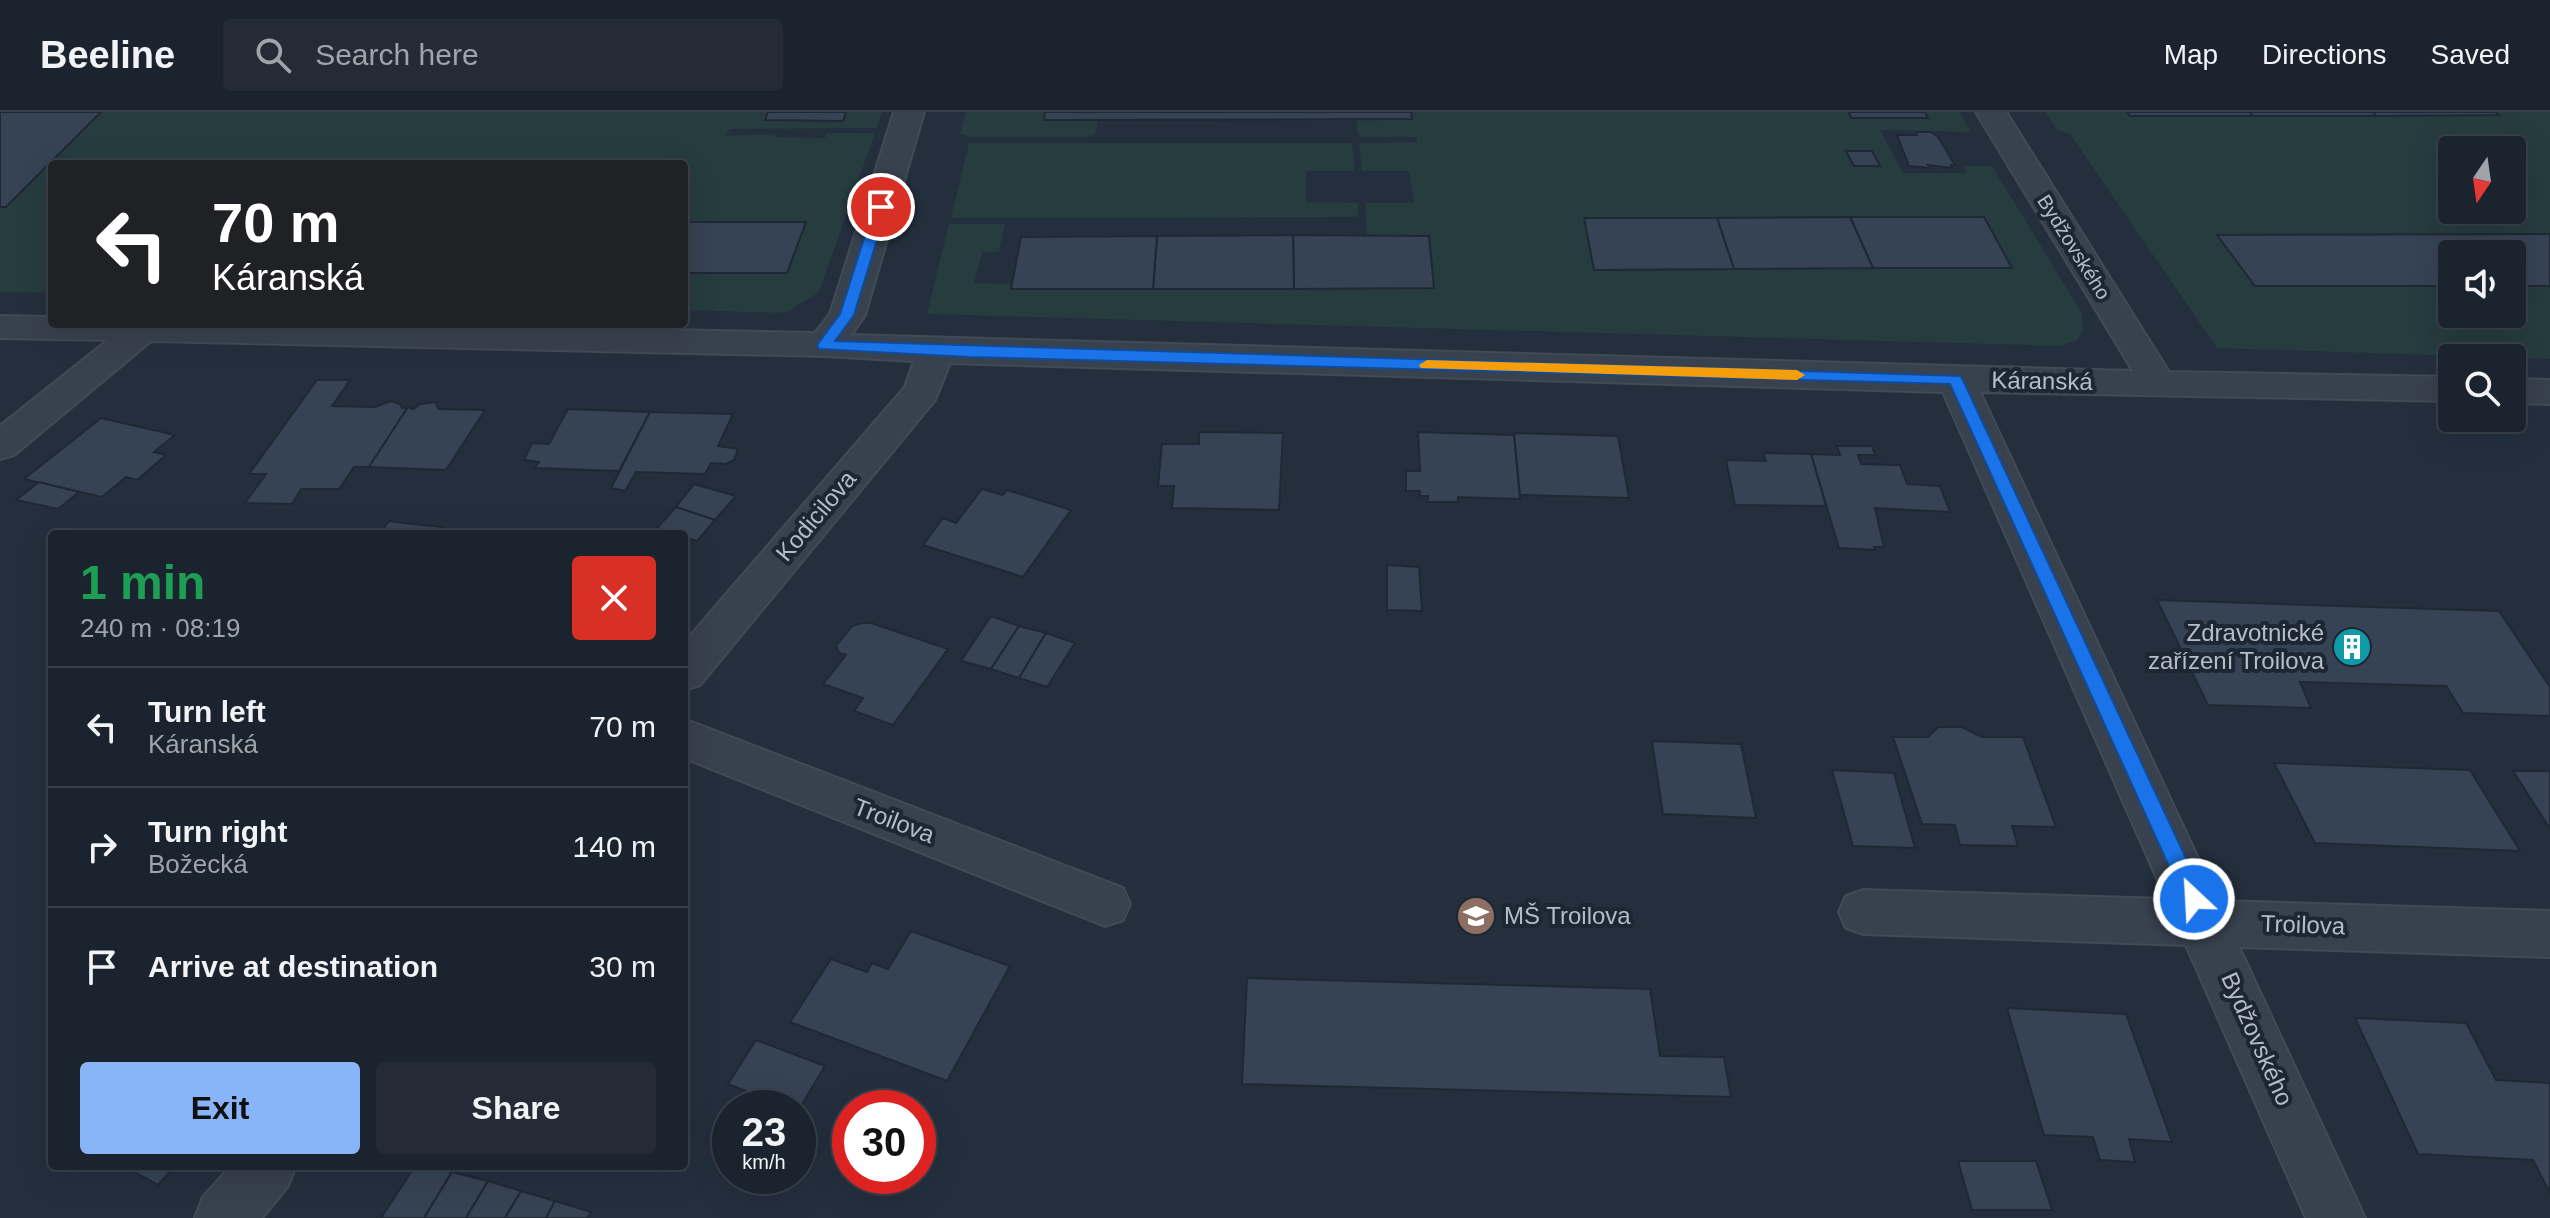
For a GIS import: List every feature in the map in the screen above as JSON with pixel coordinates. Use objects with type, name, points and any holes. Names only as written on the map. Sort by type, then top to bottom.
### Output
[{"type":"street","points":[[825,345],[847,315],[909,112]]},
{"type":"street","name":"Bydžovského","points":[[1991,112],[2158,383]]},
{"type":"street","name":"Káranská","points":[[0,327],[825,345],[936,351],[1956,380],[2438,389]]},
{"type":"street","points":[[0,446],[143,330]]},
{"type":"street","name":"Kodicilova","points":[[688,668],[922,391],[936,351]]},
{"type":"street","name":"Bydžovského","points":[[1956,380],[2205,922],[2336,1218]]},
{"type":"street","points":[[2526,391],[2550,392]]},
{"type":"street","name":"Troilova","points":[[688,740],[1105,904]]},
{"type":"street","name":"Troilova","points":[[1864,912],[2550,934]]},
{"type":"street","points":[[224,1218],[265,1170]]},
{"type":"green space","points":[[101,112],[768,112],[766,120],[843,121],[846,112],[882,112],[877,128],[730,129],[726,136],[775,134],[774,137],[825,138],[827,133],[875,133],[819,292],[785,313],[688,310],[688,273],[787,273],[806,223],[688,222],[688,160],[53,160]]},
{"type":"green space","points":[[966,112],[1045,112],[1044,120],[1098,120],[1095,134],[1087,137],[970,137],[960,134]]},
{"type":"green space","points":[[1411,112],[1849,112],[1852,118],[1927,118],[1925,112],[1959,112],[1971,132],[1880,130],[1903,173],[1966,173],[1964,166],[1992,166],[2082,313],[2083,328],[2078,340],[2060,346],[927,314],[949,224],[1005,224],[999,252],[982,252],[974,283],[1012,284],[1012,289],[1434,288],[1429,236],[1367,236],[1365,203],[1414,203],[1409,171],[1362,171],[1359,143],[1417,142],[1417,137],[1362,137],[1358,134],[1356,119],[1411,119]],"holes":[[[1585,218],[1717,218],[2011,268],[1595,270]]]},
{"type":"green space","points":[[2045,112],[2127,112],[2130,116],[2497,115],[2495,112],[2550,112],[2550,234],[2217,235],[2255,286],[2438,286],[2438,328],[2526,328],[2526,286],[2550,286],[2550,359],[2526,358],[2526,344],[2438,344],[2438,355],[2217,348],[2070,134],[2057,130]]},
{"type":"green space","points":[[969,143],[1352,143],[1355,171],[1306,171],[1306,202],[1358,203],[1358,217],[951,218]]},
{"type":"green space","points":[[48,165],[48,293],[0,292],[0,207],[6,207]]},
{"type":"building","points":[[0,112],[101,112],[53,160],[48,160],[48,165],[6,207],[0,207]]},
{"type":"building","points":[[768,112],[846,112],[843,121],[765,120]]},
{"type":"building","points":[[1045,112],[1411,112],[1412,119],[1044,120]]},
{"type":"building","points":[[1849,112],[1925,112],[1928,118],[1851,118]]},
{"type":"building","points":[[2127,112],[2250,112],[2253,116],[2130,116]]},
{"type":"building","points":[[2250,112],[2373,112],[2376,116],[2253,116]]},
{"type":"building","points":[[2373,112],[2495,112],[2499,115],[2376,116]]},
{"type":"building","points":[[1916,132],[1931,132],[1938,137],[1955,165],[1951,165],[1952,168],[1909,166],[1897,135],[1917,135]]},
{"type":"building","points":[[1846,151],[1872,151],[1880,166],[1854,166]]},
{"type":"building","points":[[1850,217],[1984,217],[2012,268],[1873,268]]},
{"type":"building","points":[[1850,217],[1873,268],[1734,269],[1717,218]]},
{"type":"building","points":[[1584,218],[1717,218],[1734,269],[1594,270]]},
{"type":"building","points":[[688,222],[806,222],[787,273],[688,273]]},
{"type":"building","points":[[2550,234],[2550,286],[2526,286],[2526,240],[2438,240],[2438,286],[2255,286],[2217,235]]},
{"type":"building","points":[[1293,235],[1429,236],[1434,288],[1294,289]]},
{"type":"building","points":[[1293,235],[1294,289],[1153,289],[1157,236]]},
{"type":"building","points":[[1157,236],[1153,289],[1011,289],[1021,237]]},
{"type":"building","points":[[317,380],[350,380],[332,406],[375,407],[391,401],[402,408],[408,407],[369,467],[354,467],[339,489],[301,489],[292,504],[245,503],[266,474],[249,474]]},
{"type":"building","points":[[435,402],[439,409],[485,410],[446,470],[369,467],[408,407],[413,409],[420,404]]},
{"type":"building","points":[[568,409],[650,412],[619,471],[534,468],[539,462],[524,460],[532,443],[549,444]]},
{"type":"building","points":[[650,412],[733,414],[718,446],[738,449],[734,460],[726,464],[711,463],[705,474],[636,472],[625,491],[611,488]]},
{"type":"building","points":[[101,418],[175,435],[154,452],[166,455],[137,480],[126,477],[102,497],[24,479]]},
{"type":"building","points":[[1199,432],[1283,433],[1279,510],[1172,508],[1174,486],[1158,486],[1162,444],[1199,444]]},
{"type":"building","points":[[1418,432],[1514,435],[1520,499],[1458,497],[1458,502],[1427,502],[1428,496],[1420,496],[1420,491],[1406,491],[1406,471],[1420,471]]},
{"type":"building","points":[[1514,433],[1618,436],[1629,498],[1520,495]]},
{"type":"building","points":[[1837,446],[1872,446],[1875,455],[1858,455],[1861,464],[1900,465],[1907,484],[1940,486],[1950,512],[1875,508],[1884,547],[1874,547],[1875,550],[1839,548],[1811,454],[1840,455]]},
{"type":"building","points":[[1763,453],[1811,454],[1826,506],[1735,505],[1726,460],[1766,461]]},
{"type":"building","points":[[39,482],[79,492],[58,509],[16,500]]},
{"type":"building","points":[[694,484],[736,496],[715,520],[676,507]]},
{"type":"building","points":[[982,489],[1003,495],[1007,490],[1071,510],[1023,577],[923,545],[943,518],[956,523]]},
{"type":"building","points":[[676,507],[715,520],[697,541],[688,538],[688,530],[656,529]]},
{"type":"building","points":[[389,521],[442,527],[440,530],[382,530]]},
{"type":"building","points":[[1387,565],[1419,567],[1422,611],[1387,610]]},
{"type":"building","name":"Zdravotnické zařízení Troilova","points":[[2157,600],[2499,611],[2550,687],[2550,716],[2463,713],[2446,686],[2300,682],[2311,708],[2208,705]]},
{"type":"building","points":[[991,616],[1019,626],[991,669],[961,661]]},
{"type":"building","points":[[871,623],[948,649],[893,725],[854,711],[863,698],[823,684],[846,655],[839,653],[836,646],[852,626]]},
{"type":"building","points":[[1019,626],[1046,633],[1019,678],[991,669]]},
{"type":"building","points":[[1046,633],[1075,643],[1047,687],[1019,678]]},
{"type":"building","points":[[1938,727],[1962,727],[1982,737],[2023,737],[2056,827],[2012,826],[2018,846],[1960,845],[1955,825],[1922,824],[1893,737],[1928,737]]},
{"type":"building","points":[[1652,741],[1741,744],[1756,818],[1663,814]]},
{"type":"building","points":[[2274,763],[2470,770],[2520,851],[2315,843]]},
{"type":"building","points":[[1832,770],[1894,773],[1915,848],[1853,846]]},
{"type":"building","points":[[2513,771],[2550,771],[2550,829]]},
{"type":"building","points":[[911,931],[1010,966],[947,1081],[790,1022],[831,959],[867,972],[872,963],[888,969]]},
{"type":"building","points":[[1247,978],[1650,989],[1660,1056],[1724,1057],[1731,1097],[1242,1084]]},
{"type":"building","points":[[2007,1008],[2126,1014],[2172,1142],[2129,1139],[2135,1162],[2100,1160],[2093,1137],[2044,1135]]},
{"type":"building","points":[[2355,1018],[2466,1023],[2496,1080],[2550,1083],[2550,1193],[2533,1160],[2418,1154]]},
{"type":"building","points":[[756,1040],[825,1066],[811,1090],[743,1090],[728,1084]]},
{"type":"building","points":[[1958,1161],[2036,1161],[2052,1210],[1972,1210]]},
{"type":"building","points":[[131,1170],[171,1170],[158,1185]]},
{"type":"building","points":[[412,1170],[452,1172],[424,1218],[381,1218]]},
{"type":"building","points":[[452,1172],[488,1181],[466,1218],[424,1218]]},
{"type":"building","points":[[488,1181],[521,1191],[505,1218],[466,1218]]},
{"type":"building","points":[[521,1191],[555,1201],[546,1218],[505,1218]]},
{"type":"building","points":[[555,1201],[591,1212],[587,1218],[546,1218]]},
{"type":"slow traffic","points":[[1427,365],[1797,375]]},
{"type":"place","name":"Zdravotnické zařízení Troilova","points":[[2352,647]]},
{"type":"place","name":"MŠ Troilova","points":[[1476,916]]},
{"type":"route","points":[[881,207],[847,315],[825,345],[897,350],[1956,380],[2194,899]]}]
